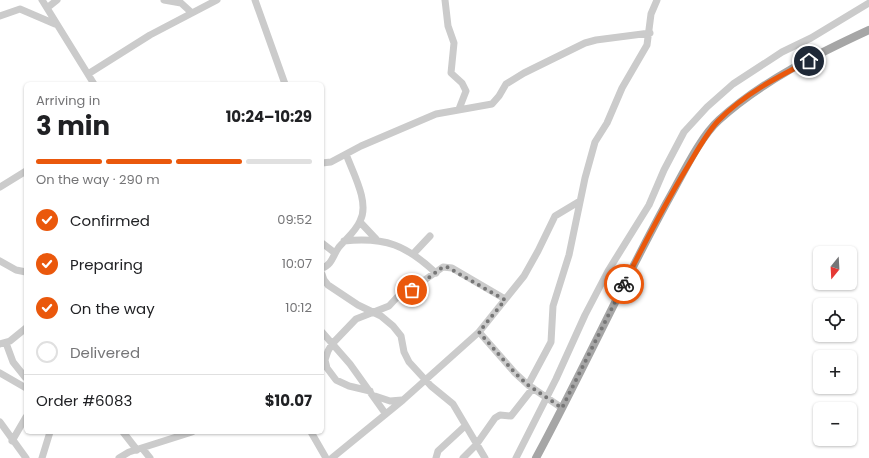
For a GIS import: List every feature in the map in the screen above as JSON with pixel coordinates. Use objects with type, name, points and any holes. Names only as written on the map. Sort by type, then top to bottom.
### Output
[{"type":"main road","points":[[536,458],[650,233],[702,142],[718,121],[738,104],[772,80],[869,30]]},
{"type":"street","points":[[42,0],[93,82]]},
{"type":"street","points":[[47,8],[57,0]]},
{"type":"street","points":[[164,0],[181,3],[192,13]]},
{"type":"street","points":[[88,74],[150,35],[217,0]]},
{"type":"street","points":[[254,0],[283,82]]},
{"type":"street","points":[[446,0],[448,26],[454,42],[451,73],[465,86],[466,91],[459,109]]},
{"type":"street","points":[[463,458],[476,445],[495,418],[500,415],[511,416],[530,387],[551,342],[553,306],[569,255],[594,142],[607,123],[622,88],[647,45],[650,33],[651,14],[657,0]]},
{"type":"street","points":[[516,458],[547,397],[588,309],[608,271],[649,205],[664,170],[684,132],[707,107],[733,84],[782,52],[811,38],[869,3]]},
{"type":"street","points":[[0,16],[20,10],[56,24]]},
{"type":"street","points":[[324,163],[332,162],[361,146],[436,114],[492,104],[506,84],[524,73],[585,44],[596,40],[650,33]]},
{"type":"street","points":[[324,267],[329,264],[335,253],[360,222],[364,206],[346,154]]},
{"type":"street","points":[[0,187],[24,172]]},
{"type":"street","points":[[332,458],[385,413],[403,400],[424,379],[479,332],[528,270],[555,216],[580,201]]},
{"type":"street","points":[[360,222],[376,239]]},
{"type":"street","points":[[414,253],[430,236]]},
{"type":"street","points":[[344,241],[376,239],[414,253],[436,272]]},
{"type":"street","points":[[324,245],[335,253]]},
{"type":"street","points":[[0,261],[16,270],[24,272]]},
{"type":"street","points":[[403,400],[390,401],[344,385],[325,374],[326,360],[332,344],[356,319],[389,306],[401,293],[412,290],[443,267],[452,268],[505,300]]},
{"type":"street","points":[[324,280],[328,285],[364,308],[375,312],[399,333],[406,356],[424,379],[453,404],[485,458]]},
{"type":"street","points":[[24,329],[3,343],[14,362],[24,374]]},
{"type":"street","points":[[479,332],[515,373],[530,387],[562,408]]},
{"type":"street","points":[[324,334],[372,394],[385,413]]},
{"type":"street","points":[[0,373],[24,386]]},
{"type":"street","points":[[18,382],[24,378]]},
{"type":"street","points":[[0,422],[26,458]]},
{"type":"street","points":[[436,458],[438,451],[465,426]]},
{"type":"street","points":[[12,440],[23,427]]},
{"type":"street","points":[[42,458],[49,434]]},
{"type":"street","points":[[125,434],[150,458]]},
{"type":"street","points":[[119,458],[140,449],[186,434]]},
{"type":"street","points":[[312,434],[326,458]]},
{"type":"way so far","points":[[412,290],[443,267],[447,267],[452,268],[491,293],[505,300],[479,332],[510,368],[528,385],[562,408],[624,284]]},
{"type":"route","points":[[624,284],[679,181],[702,142],[718,121],[738,104],[772,80],[809,61]]}]
